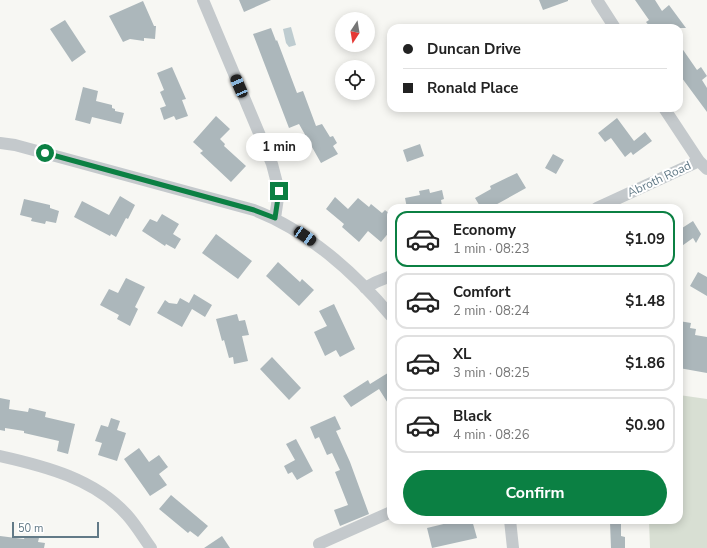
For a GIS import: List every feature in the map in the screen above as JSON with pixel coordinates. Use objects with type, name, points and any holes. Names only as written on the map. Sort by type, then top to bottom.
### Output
[{"type":"street","points":[[203,0],[272,164],[279,191],[275,218]]},
{"type":"street","points":[[597,0],[612,24]]},
{"type":"street","points":[[667,112],[703,165]]},
{"type":"street","points":[[0,143],[15,145],[254,210],[275,218],[315,243],[366,288],[387,312]]},
{"type":"street","name":"Abroth Road","points":[[607,204],[703,165]]},
{"type":"street","points":[[366,288],[387,278]]},
{"type":"street","points":[[0,456],[64,474],[95,489],[109,499],[126,515],[151,548]]},
{"type":"street","points":[[319,544],[387,514]]},
{"type":"street","points":[[511,524],[514,548]]},
{"type":"shaded area","points":[[291,27],[296,45],[289,47],[286,43],[283,29]]},
{"type":"shaded area","points":[[683,396],[707,399],[707,548],[650,548],[649,524],[683,524]]},
{"type":"building","points":[[239,0],[271,0],[244,12]]},
{"type":"building","points":[[539,0],[568,0],[568,1],[543,10]]},
{"type":"building","points":[[635,0],[655,0],[662,11],[669,5],[686,28],[683,28],[683,24],[648,24],[646,22],[649,20]]},
{"type":"building","points":[[143,1],[154,26],[156,26],[155,39],[144,38],[144,41],[130,39],[123,42],[109,16]]},
{"type":"building","points":[[65,20],[86,52],[72,62],[50,29]]},
{"type":"building","points":[[271,28],[297,93],[303,91],[316,126],[322,124],[330,137],[333,136],[337,143],[333,146],[338,154],[321,163],[299,124],[289,128],[253,34]]},
{"type":"building","points":[[683,50],[697,70],[701,67],[707,76],[702,80],[707,88],[707,112],[683,79]]},
{"type":"building","points":[[172,67],[186,99],[182,100],[188,116],[176,120],[174,116],[164,120],[160,108],[166,106],[160,92],[164,90],[157,73]]},
{"type":"building","points":[[83,87],[98,91],[96,101],[112,105],[112,108],[115,109],[115,111],[124,113],[121,124],[92,117],[90,124],[75,120]]},
{"type":"building","points":[[216,116],[230,129],[220,139],[225,144],[224,146],[246,166],[231,182],[200,153],[203,151],[193,142]]},
{"type":"building","points":[[617,118],[634,141],[645,132],[652,141],[633,155],[631,152],[625,157],[611,138],[605,142],[598,133]]},
{"type":"building","points":[[420,144],[424,156],[407,162],[403,150]]},
{"type":"building","points":[[553,154],[564,160],[556,174],[545,168]]},
{"type":"building","points":[[517,173],[526,188],[497,204],[479,204],[475,198],[491,189],[490,186]]},
{"type":"building","points":[[429,189],[430,193],[442,190],[444,199],[441,200],[442,204],[406,204],[405,198],[420,195],[419,191]]},
{"type":"building","points":[[120,196],[135,205],[116,237],[111,234],[110,236],[74,217],[82,201],[109,215]]},
{"type":"building","points":[[335,197],[348,209],[358,198],[369,207],[371,204],[382,213],[385,210],[387,212],[387,235],[381,242],[368,231],[359,242],[342,227],[344,224],[326,209]]},
{"type":"building","points":[[24,199],[50,205],[50,208],[59,211],[56,223],[46,221],[45,224],[31,221],[32,218],[20,215]]},
{"type":"building","points":[[162,214],[179,224],[173,234],[181,239],[175,249],[166,244],[165,246],[142,231],[150,219],[157,222]]},
{"type":"building","points":[[693,221],[701,234],[696,243],[693,238],[683,245],[683,227]]},
{"type":"building","points":[[216,234],[252,261],[238,279],[202,253]]},
{"type":"building","points":[[278,262],[300,282],[302,279],[314,290],[299,306],[266,276]]},
{"type":"building","points":[[698,272],[707,277],[707,296],[690,286]]},
{"type":"building","points":[[126,278],[145,287],[135,307],[138,309],[130,326],[117,319],[119,315],[100,305],[109,289],[118,293]]},
{"type":"building","points":[[194,294],[212,305],[205,317],[192,309],[182,327],[157,313],[165,300],[169,303],[177,304],[180,298],[189,303]]},
{"type":"building","points":[[334,304],[355,349],[340,357],[336,350],[325,356],[314,332],[327,326],[319,311]]},
{"type":"building","points":[[237,314],[239,321],[245,320],[249,335],[242,336],[248,361],[234,364],[233,357],[229,358],[224,340],[222,341],[216,319]]},
{"type":"building","points":[[683,322],[691,323],[690,328],[696,329],[695,335],[707,337],[707,373],[683,369]]},
{"type":"building","points":[[272,357],[301,388],[289,400],[260,369]]},
{"type":"building","points":[[387,373],[387,402],[379,389],[351,407],[343,396],[368,380],[370,384]]},
{"type":"building","points":[[0,398],[10,400],[9,409],[28,412],[29,408],[46,412],[45,417],[75,424],[68,454],[57,451],[59,441],[24,433],[24,431],[5,428],[5,431],[0,430]]},
{"type":"building","points":[[335,416],[341,429],[336,431],[350,462],[369,514],[340,526],[334,510],[348,505],[335,472],[340,470],[332,453],[327,455],[319,437],[315,439],[310,427]]},
{"type":"building","points":[[111,418],[120,421],[117,430],[126,433],[117,461],[98,455],[102,443],[95,441],[101,425],[108,427]]},
{"type":"building","points":[[296,439],[313,471],[297,480],[292,472],[288,474],[284,466],[295,460],[286,444]]},
{"type":"building","points":[[139,448],[149,462],[159,455],[168,467],[159,474],[167,485],[150,496],[124,459]]},
{"type":"building","points":[[171,495],[208,526],[198,537],[190,531],[188,533],[159,509]]},
{"type":"building","points":[[444,524],[473,524],[477,538],[432,548],[427,528]]},
{"type":"building","points":[[610,524],[621,524],[621,536],[625,537],[625,548],[611,548]]},
{"type":"building","points":[[0,536],[24,539],[25,536],[39,538],[38,542],[45,543],[44,548],[0,548]]},
{"type":"building","points":[[222,536],[230,548],[204,548]]},
{"type":"route","points":[[45,153],[254,210],[275,218],[279,191]]}]
